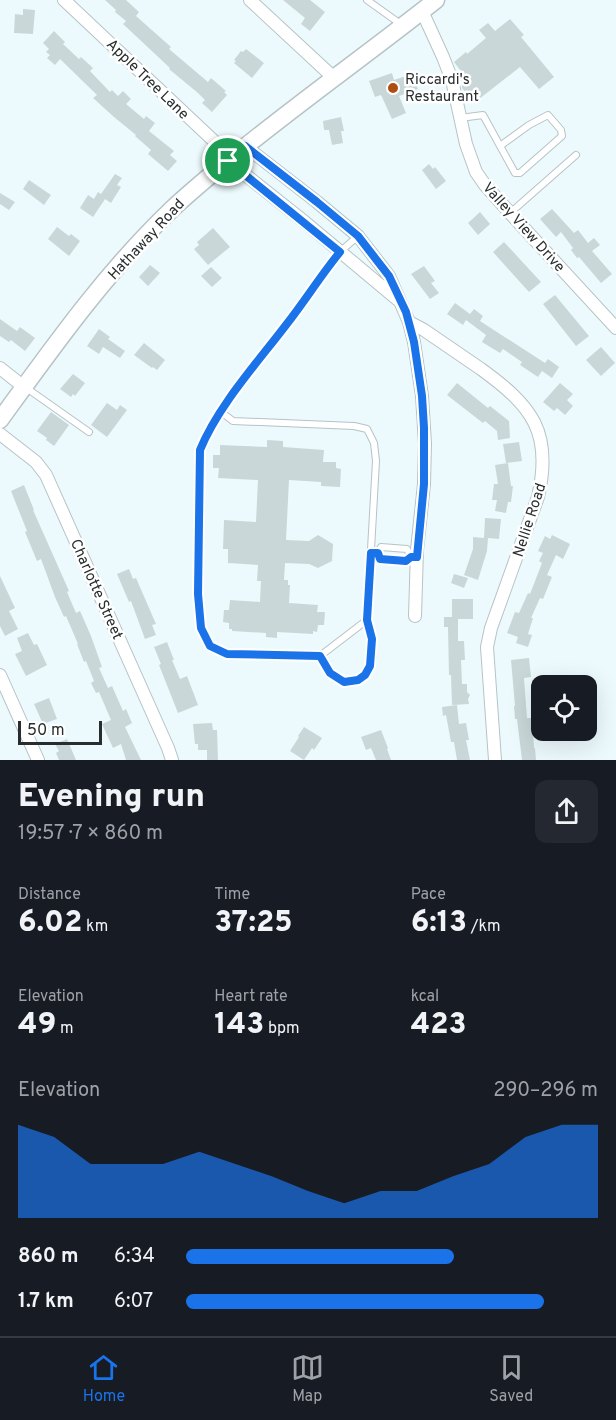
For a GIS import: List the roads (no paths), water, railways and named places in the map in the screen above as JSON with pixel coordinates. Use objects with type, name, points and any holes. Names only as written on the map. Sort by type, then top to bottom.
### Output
[{"type":"main road","name":"Hathaway Road","points":[[0,420],[76,318],[137,246],[172,209],[245,146],[436,0]]},
{"type":"street","name":"Apple Tree Lane","points":[[64,0],[230,159]]},
{"type":"street","points":[[250,0],[334,78]]},
{"type":"street","name":"Valley View Drive","points":[[422,11],[452,80],[460,118],[476,172],[510,213],[616,328]]},
{"type":"street","points":[[245,146],[358,236],[389,276],[410,322],[422,396],[424,428],[424,484],[414,557],[415,616]]},
{"type":"street","points":[[230,159],[402,303]]},
{"type":"street","name":"Nellie Road","points":[[410,322],[510,391],[527,409],[536,425],[541,442],[543,476],[538,497],[491,628],[487,647],[495,760]]},
{"type":"street","points":[[0,368],[24,387]]},
{"type":"street","name":"Charlotte Street","points":[[0,434],[36,462],[46,475],[172,760]]},
{"type":"street","points":[[0,675],[38,760]]},
{"type":"lane","points":[[367,0],[403,26]]},
{"type":"lane","points":[[460,118],[483,115],[500,146],[515,173],[520,173],[562,136],[561,130],[548,115],[529,125],[500,146]]},
{"type":"lane","points":[[510,213],[576,155]]},
{"type":"lane","points":[[358,236],[326,269],[301,306],[220,412],[208,432],[200,450],[198,594],[201,628],[210,646],[227,654],[320,656],[367,620]]},
{"type":"lane","points":[[24,387],[88,432]]},
{"type":"lane","points":[[220,412],[233,422],[354,426],[367,429],[374,443],[376,461],[374,553],[367,620],[372,639],[370,666],[365,675],[358,680],[344,682],[330,673],[320,656]]},
{"type":"lane","points":[[381,547],[407,549],[414,557],[406,561],[380,559],[374,553],[381,547]]},
{"type":"place","name":"Riccardi's Restaurant","points":[[393,88]]}]
